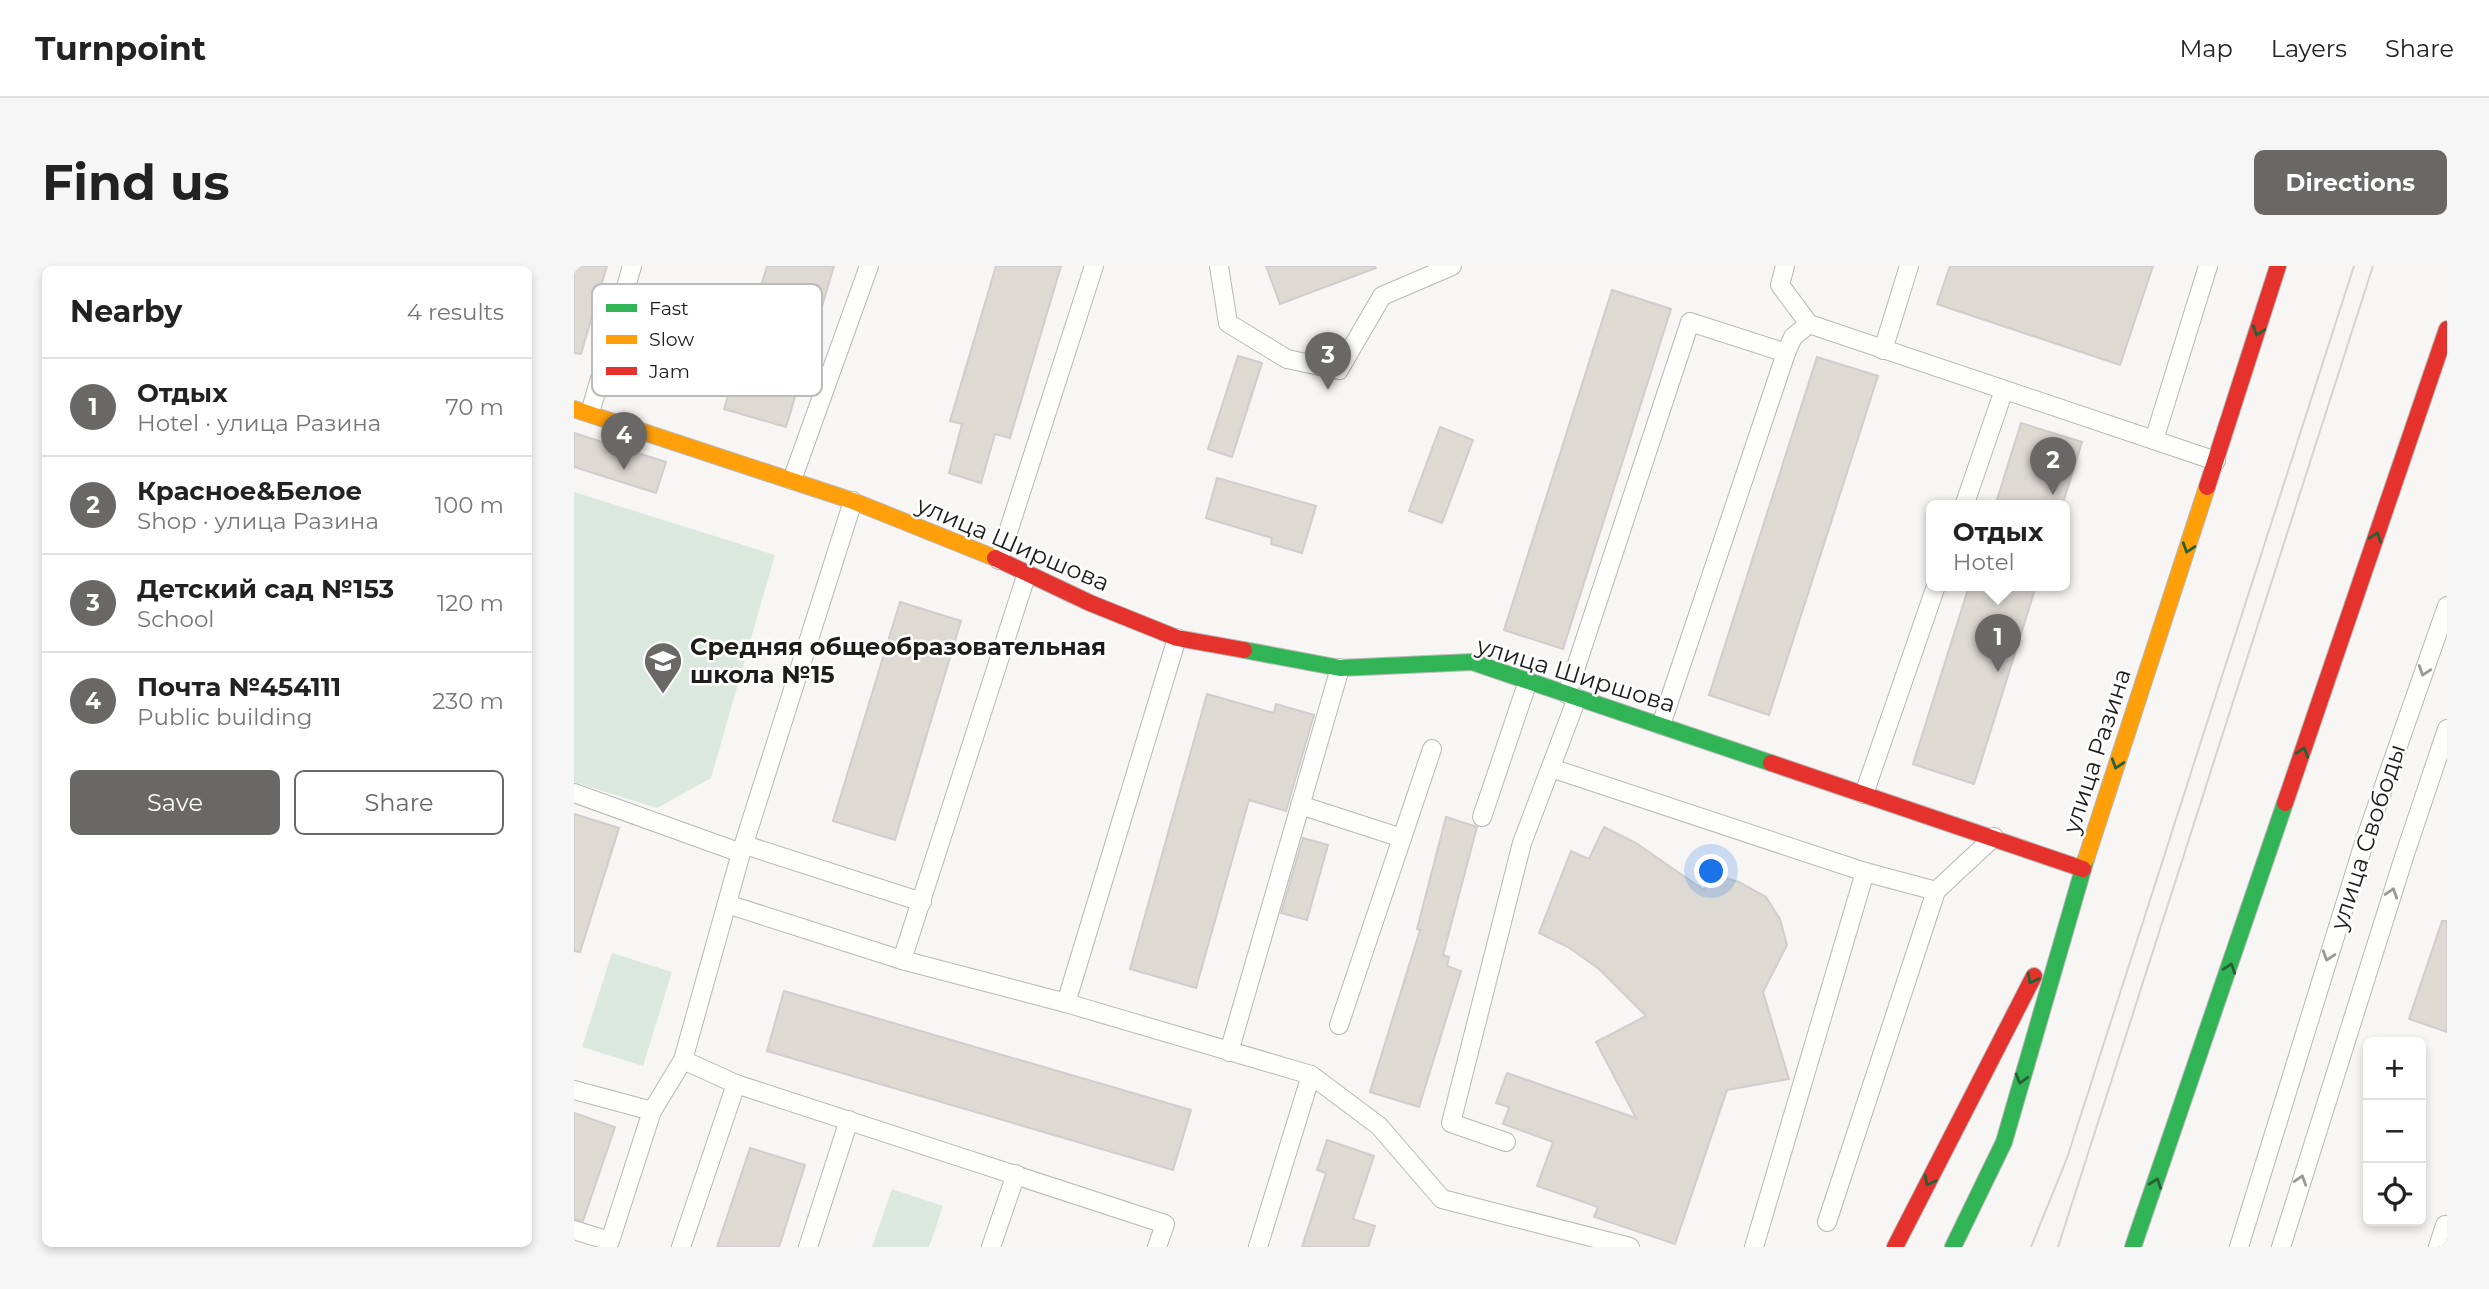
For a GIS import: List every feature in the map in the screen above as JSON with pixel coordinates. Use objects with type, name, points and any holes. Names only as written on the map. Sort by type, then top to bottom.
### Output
[{"type":"main road","name":"улица Разина","points":[[1953,1247],[2004,1142],[2074,896],[2278,266]]},
{"type":"main road","points":[[2133,1247],[2447,329]]},
{"type":"main road","name":"улица Ширшова","points":[[582,411],[853,501],[999,560],[1090,603],[1177,638],[1340,668],[1472,662],[2083,869]]},
{"type":"main road","points":[[1895,1247],[2074,896]]},
{"type":"lane","points":[[626,284],[632,266]]},
{"type":"lane","points":[[792,480],[869,266]]},
{"type":"lane","points":[[999,560],[1094,266]]},
{"type":"lane","points":[[1219,266],[1228,323],[1286,359],[1339,370],[1382,296],[1452,266]]},
{"type":"lane","points":[[1785,266],[1780,285],[1809,324],[2216,461]]},
{"type":"lane","points":[[1884,350],[1909,266]]},
{"type":"lane","points":[[2154,440],[2208,266]]},
{"type":"lane","points":[[1506,1142],[1451,1123],[1522,843],[1551,768],[1690,322],[1786,353]]},
{"type":"lane","points":[[1661,725],[1786,353],[1793,337],[1809,324]]},
{"type":"lane","points":[[582,411],[592,382]]},
{"type":"lane","points":[[1966,500],[2004,390]]},
{"type":"lane","points":[[574,1230],[610,1241],[652,1111],[683,1060],[743,849],[853,501]]},
{"type":"lane","points":[[902,960],[1027,573]]},
{"type":"lane","points":[[1864,794],[1934,591]]},
{"type":"lane","name":"улица Свободы","points":[[2239,1247],[2364,843],[2447,606]]},
{"type":"lane","points":[[1066,1003],[1177,638]]},
{"type":"lane","points":[[1229,1052],[1340,668]]},
{"type":"lane","points":[[1482,817],[1528,681]]},
{"type":"lane","points":[[2283,1246],[2399,870],[2447,729]]},
{"type":"lane","points":[[1339,1025],[1432,750]]},
{"type":"lane","points":[[1551,768],[1865,872],[1936,891]]},
{"type":"lane","points":[[574,793],[743,849],[922,902]]},
{"type":"lane","points":[[1300,805],[1402,838]]},
{"type":"lane","points":[[1827,1222],[1936,891],[1994,837]]},
{"type":"lane","points":[[1754,1247],[1865,872]]},
{"type":"lane","points":[[727,904],[902,960],[1066,1003],[1311,1075],[1379,1126],[1442,1199],[1630,1247]]},
{"type":"lane","points":[[683,1060],[736,1084],[1165,1224],[1157,1247]]},
{"type":"lane","points":[[1258,1247],[1311,1075]]},
{"type":"lane","points":[[681,1247],[736,1084]]},
{"type":"lane","points":[[574,1090],[652,1111]]},
{"type":"lane","points":[[808,1247],[849,1120]]},
{"type":"lane","points":[[991,1247],[1016,1174]]},
{"type":"lane","points":[[2438,1247],[2445,1225]]},
{"type":"shaded area","points":[[574,492],[775,555],[711,778],[657,808],[574,782]]},
{"type":"shaded area","points":[[612,953],[672,972],[643,1066],[582,1047]]},
{"type":"shaded area","points":[[892,1189],[943,1206],[929,1247],[872,1247]]},
{"type":"building","points":[[574,266],[607,266],[602,284],[592,284],[592,317],[581,354],[574,353]]},
{"type":"building","points":[[767,266],[834,266],[822,306],[822,284],[762,284]]},
{"type":"building","points":[[996,266],[1061,266],[1010,438],[995,434],[981,483],[949,473],[962,424],[950,421]]},
{"type":"building","points":[[1266,266],[1375,266],[1376,268],[1280,304]]},
{"type":"building","points":[[1950,266],[2153,266],[2120,365],[1937,304]]},
{"type":"building","points":[[1612,290],[1671,309],[1563,649],[1504,630]]},
{"type":"building","points":[[1238,356],[1262,363],[1232,457],[1208,449]]},
{"type":"building","points":[[1817,357],[1878,376],[1769,715],[1709,695]]},
{"type":"building","points":[[728,396],[795,396],[786,427],[724,409]]},
{"type":"building","points":[[2021,423],[2082,442],[2064,500],[1997,500]]},
{"type":"building","points":[[1440,427],[1473,440],[1442,523],[1409,511]]},
{"type":"building","points":[[574,433],[666,462],[656,493],[574,467]]},
{"type":"building","points":[[1217,478],[1316,506],[1302,553],[1271,544],[1272,538],[1206,518]]},
{"type":"building","points":[[1967,591],[2034,591],[1974,784],[1913,764]]},
{"type":"building","points":[[900,602],[961,621],[895,840],[833,821]]},
{"type":"building","points":[[1207,694],[1274,713],[1276,704],[1314,715],[1286,811],[1249,800],[1196,988],[1130,969]]},
{"type":"building","points":[[574,814],[619,828],[580,952],[574,951]]},
{"type":"building","points":[[1446,817],[1477,827],[1443,955],[1449,957],[1447,966],[1461,971],[1419,1107],[1370,1092],[1420,930],[1417,929]]},
{"type":"building","points":[[1604,827],[1636,843],[1704,890],[1709,873],[1739,882],[1766,897],[1780,919],[1787,945],[1763,992],[1789,1079],[1727,1090],[1675,1244],[1594,1217],[1598,1207],[1537,1186],[1553,1142],[1503,1124],[1509,1107],[1496,1103],[1507,1073],[1636,1118],[1596,1042],[1646,1016],[1599,969],[1568,947],[1539,933],[1571,851],[1589,859]]},
{"type":"building","points":[[1303,838],[1328,845],[1307,920],[1281,913]]},
{"type":"building","points":[[2442,921],[2447,921],[2447,1032],[2409,1019]]},
{"type":"building","points":[[784,991],[1191,1110],[1173,1170],[767,1051]]},
{"type":"building","points":[[574,1113],[615,1127],[583,1221],[574,1219]]},
{"type":"building","points":[[1327,1140],[1374,1156],[1353,1219],[1375,1226],[1368,1247],[1302,1247],[1326,1173],[1317,1170]]},
{"type":"building","points":[[750,1148],[805,1165],[779,1247],[717,1247]]},
{"type":"tram line","points":[[2031,1247],[2067,1158],[2354,266]]},
{"type":"tram line","points":[[2058,1247],[2373,266]]},
{"type":"traffic: fast","points":[[1244,650],[1340,668],[1472,662],[1771,763]]},
{"type":"traffic: fast","points":[[2133,1247],[2285,803]]},
{"type":"traffic: fast","points":[[1953,1247],[2004,1142],[2086,859]]},
{"type":"traffic: slow","points":[[574,409],[853,501],[995,558]]},
{"type":"traffic: slow","points":[[2086,859],[2207,487]]},
{"type":"traffic: jam","points":[[2207,487],[2278,266]]},
{"type":"traffic: jam","points":[[2285,803],[2447,329]]},
{"type":"traffic: jam","points":[[995,558],[1090,603],[1177,638],[1244,650]]},
{"type":"traffic: jam","points":[[1771,763],[2083,869]]},
{"type":"traffic: jam","points":[[1895,1247],[2034,976]]},
{"type":"place","name":"Детский сад №153","points":[[1328,390]]},
{"type":"place","name":"Почта №454111","points":[[624,470]]},
{"type":"place","name":"Красное&Белое","points":[[2053,495]]},
{"type":"place","name":"Отдых","points":[[1998,672]]},
{"type":"place","name":"Средняя общеобразовательная школа №15","points":[[663,695]]}]
